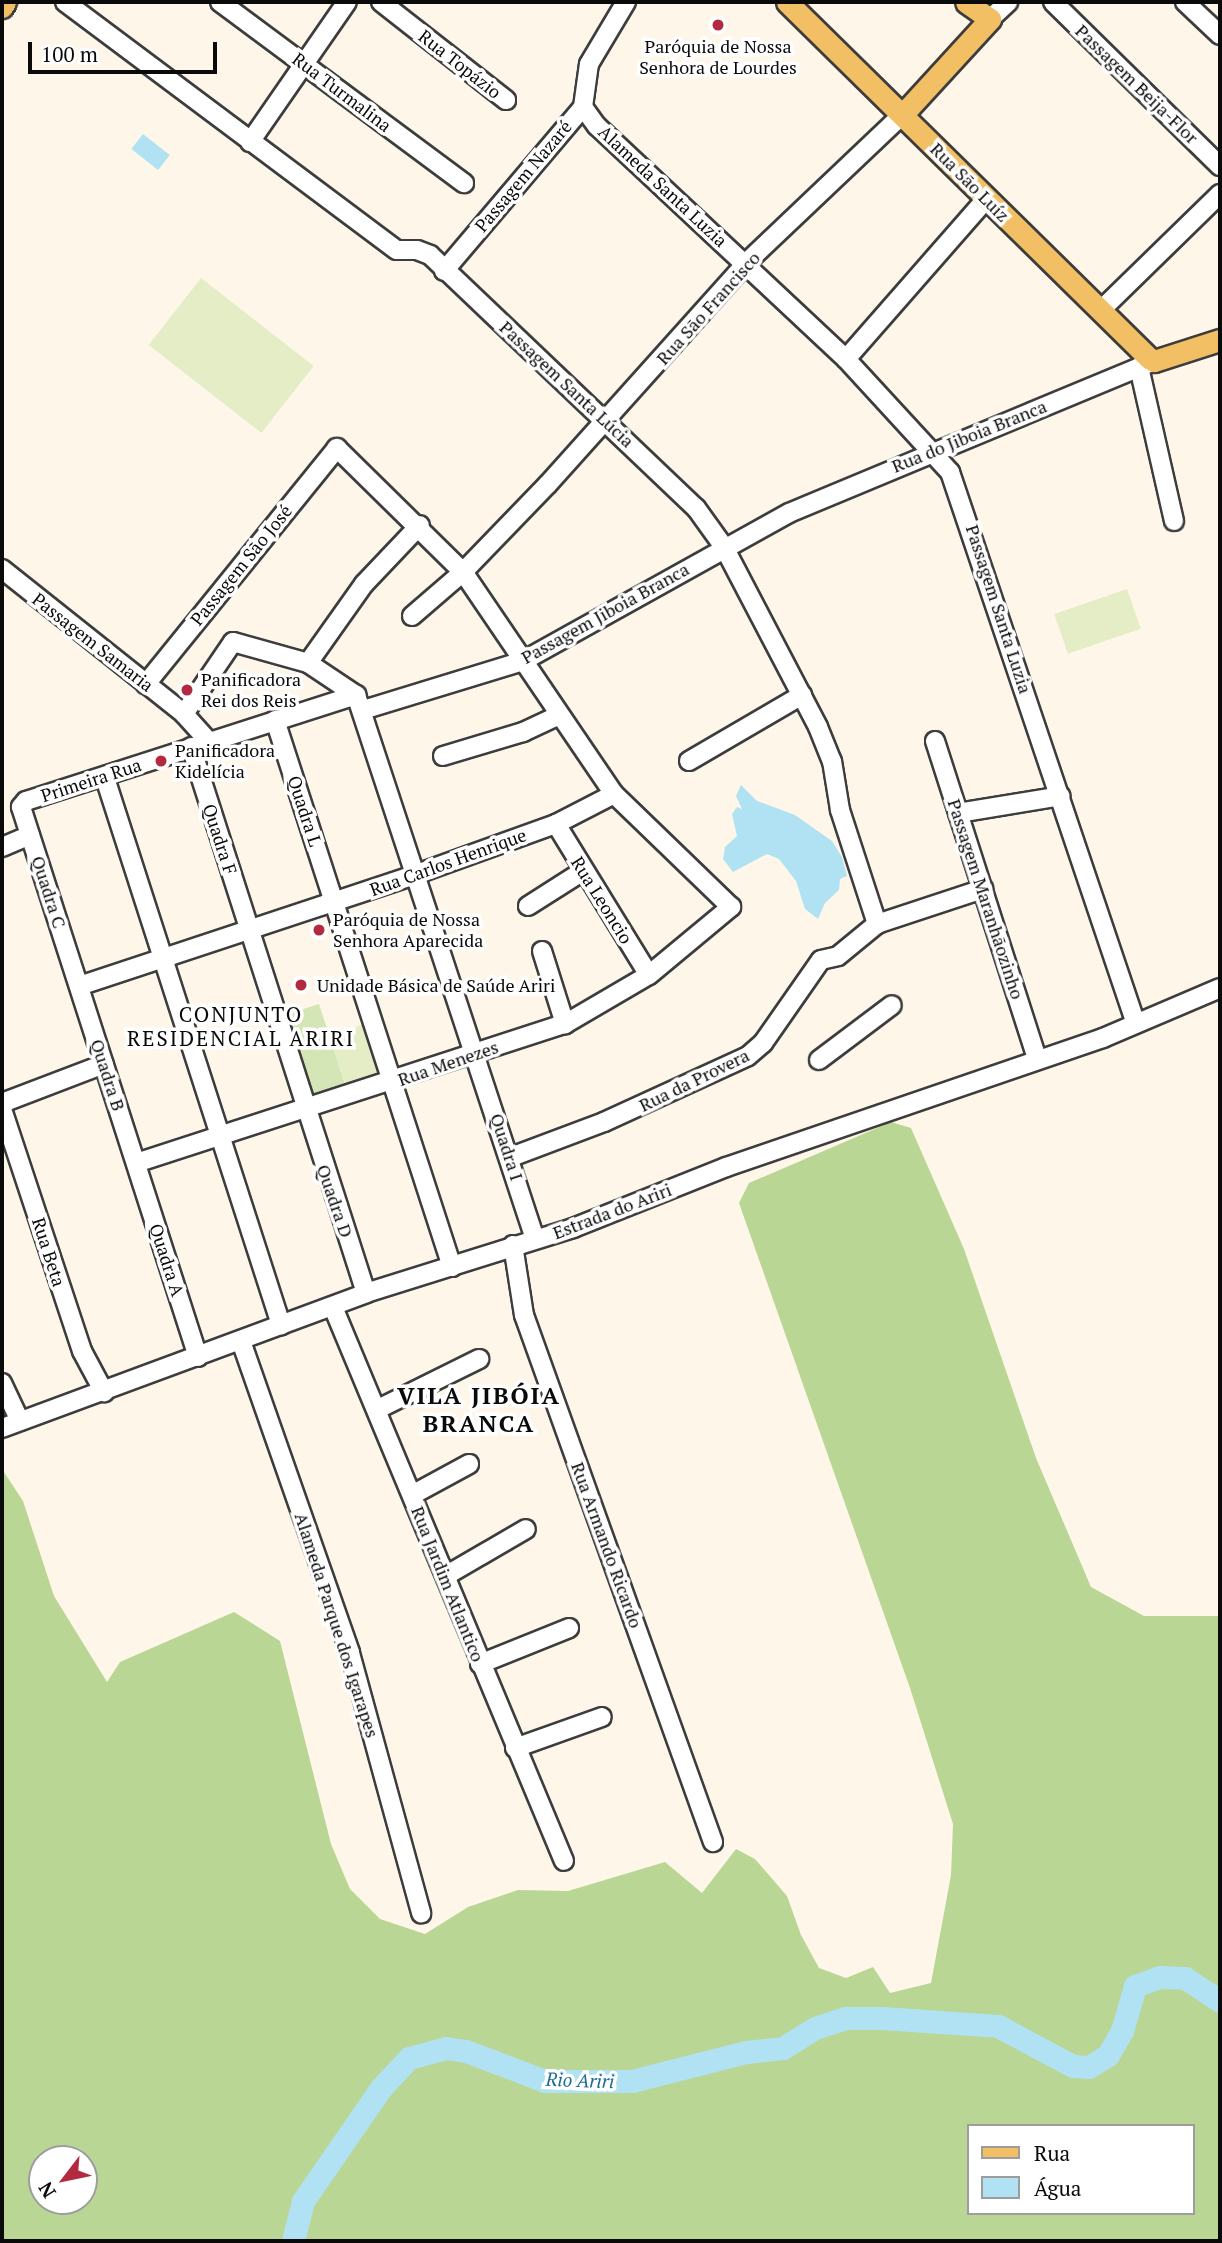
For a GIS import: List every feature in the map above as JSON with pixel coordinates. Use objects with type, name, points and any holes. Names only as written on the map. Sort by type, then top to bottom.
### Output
[{"type":"main road","points":[[2,6],[5,2]]},
{"type":"main road","name":"Rua São Luíz","points":[[787,2],[1100,311],[1146,364]]},
{"type":"main road","points":[[966,2],[990,19]]},
{"type":"main road","name":"Rua São Francisco","points":[[903,114],[990,19]]},
{"type":"main road","name":"Rua do Jiboia Branca","points":[[1146,364],[1220,340]]},
{"type":"street","name":"Passagem Santa Lúcia","points":[[65,2],[397,250],[426,252],[608,420],[696,508],[724,547],[802,695],[832,761],[848,836],[877,924]]},
{"type":"street","name":"Rua Turmalina","points":[[220,2],[464,183]]},
{"type":"street","points":[[250,142],[346,2]]},
{"type":"street","name":"Rua Topázio","points":[[381,2],[506,100]]},
{"type":"street","name":"Passagem Nazaré","points":[[444,271],[583,107],[589,64],[626,2]]},
{"type":"street","name":"Rua São Francisco","points":[[990,19],[1008,2]]},
{"type":"street","name":"Passagem Beija-Flor","points":[[1053,2],[1220,166]]},
{"type":"street","points":[[1185,2],[1220,35]]},
{"type":"street","name":"Alameda Santa Luzia","points":[[583,107],[614,142],[746,263]]},
{"type":"street","name":"Rua São Francisco","points":[[412,616],[463,572],[608,420],[746,263],[903,114]]},
{"type":"street","points":[[1100,311],[1220,194]]},
{"type":"street","points":[[846,359],[986,199]]},
{"type":"street","name":"Passagem Santa Luzia","points":[[746,263],[846,359],[950,472],[962,498],[1136,1024]]},
{"type":"street","points":[[1146,364],[1174,521]]},
{"type":"street","name":"Rua do Jiboia Branca","points":[[724,547],[789,513],[1146,364]]},
{"type":"street","name":"Passagem São José","points":[[145,684],[338,448],[419,525]]},
{"type":"street","points":[[307,663],[364,584],[419,525],[463,572],[523,661],[556,716],[614,794]]},
{"type":"street","name":"Passagem Jiboia Branca","points":[[359,703],[523,661],[724,547]]},
{"type":"street","name":"Passagem Samaria","points":[[2,569],[184,714],[200,744]]},
{"type":"street","points":[[184,714],[233,642],[307,663],[359,703],[414,875]]},
{"type":"street","points":[[689,761],[802,695]]},
{"type":"street","name":"Primeira Rua","points":[[26,801],[105,778],[275,720],[359,703]]},
{"type":"street","points":[[443,756],[523,732],[556,716]]},
{"type":"street","name":"Quadra L","points":[[275,720],[393,1082]]},
{"type":"street","name":"Passagem Maranhãozinho","points":[[935,741],[1037,1058]]},
{"type":"street","name":"Quadra F","points":[[200,744],[249,931],[304,1110]]},
{"type":"street","points":[[105,778],[281,1325]]},
{"type":"street","name":"Rua Carlos Henrique","points":[[79,986],[414,875],[556,824],[614,794]]},
{"type":"street","name":"Rua Menezes","points":[[136,1164],[565,1024],[649,975],[731,907],[614,794]]},
{"type":"street","points":[[958,813],[1061,796]]},
{"type":"street","name":"Quadra C","points":[[26,801],[21,807],[79,986]]},
{"type":"street","name":"Rua Leoncio","points":[[556,824],[649,975]]},
{"type":"street","points":[[2,847],[30,835]]},
{"type":"street","points":[[528,905],[583,871]]},
{"type":"street","name":"Quadra I","points":[[414,875],[511,1157],[536,1240]]},
{"type":"street","points":[[877,924],[983,889]]},
{"type":"street","name":"Rua da Provera","points":[[511,1157],[614,1118],[748,1056],[777,1026],[815,966],[838,956],[877,924]]},
{"type":"street","points":[[542,951],[565,1024]]},
{"type":"street","name":"Quadra B","points":[[79,986],[136,1164]]},
{"type":"street","name":"Estrada do Ariri","points":[[2,1428],[366,1293],[536,1240],[1136,1024],[1220,988]]},
{"type":"street","points":[[819,1060],[892,1005]]},
{"type":"street","points":[[2,1102],[104,1065]]},
{"type":"street","points":[[393,1082],[452,1267]]},
{"type":"street","name":"Rua Beta","points":[[2,1109],[82,1351],[104,1392]]},
{"type":"street","name":"Quadra D","points":[[304,1110],[366,1293]]},
{"type":"street","name":"Quadra A","points":[[136,1164],[198,1357]]},
{"type":"street","name":"Rua Armando Ricardo","points":[[513,1245],[524,1315],[713,1842]]},
{"type":"street","name":"Rua Jardim Atlantico","points":[[332,1307],[447,1575],[480,1664],[564,1861]]},
{"type":"street","name":"Alameda Parque dos Igarapes","points":[[242,1341],[350,1653],[421,1913]]},
{"type":"street","points":[[377,1409],[479,1359]]},
{"type":"street","points":[[2,1383],[20,1421]]},
{"type":"street","points":[[412,1495],[469,1464]]},
{"type":"street","points":[[447,1575],[526,1529]]},
{"type":"street","points":[[480,1664],[569,1628]]},
{"type":"street","points":[[515,1748],[602,1717]]},
{"type":"green space","points":[[201,278],[314,366],[261,433],[149,345]]},
{"type":"green space","points":[[1127,589],[1141,629],[1068,654],[1054,614]]},
{"type":"green space","points":[[319,1004],[348,1092],[307,1106],[278,1017]]},
{"type":"green space","points":[[364,1024],[383,1079],[348,1091],[329,1036]]},
{"type":"green space","points":[[891,1122],[911,1128],[964,1249],[1036,1458],[1091,1587],[1144,1616],[1220,1616],[1220,2241],[2,2241],[2,1469],[23,1501],[54,1596],[107,1682],[120,1662],[234,1612],[280,1641],[331,1844],[350,1889],[380,1919],[425,1934],[468,1907],[518,1890],[568,1891],[665,1862],[702,1893],[736,1849],[755,1859],[787,1896],[801,1935],[819,1968],[846,1978],[873,1967],[890,1993],[931,1983],[951,1875],[953,1824],[910,1688],[739,1203],[749,1183]]},
{"type":"water","points":[[143,134],[170,155],[158,170],[131,149]]},
{"type":"water","points":[[741,785],[757,801],[795,815],[832,841],[842,857],[847,876],[840,879],[839,890],[825,903],[818,919],[805,909],[796,881],[779,859],[767,854],[733,872],[723,859],[725,847],[737,836],[732,814],[737,807],[742,809],[736,796]]},
{"type":"waterway","name":"Rio Ariri","points":[[293,2241],[303,2201],[381,2088],[409,2058],[446,2048],[466,2051],[545,2081],[632,2081],[746,2052],[783,2048],[815,2028],[846,2018],[882,2018],[998,2026],[1073,2066],[1089,2067],[1108,2055],[1122,2031],[1135,1986],[1160,1977],[1185,1978],[1220,2001]]},
{"type":"place","name":"Paróquia de Nossa Senhora de Lourdes","points":[[718,25]]},
{"type":"place","name":"Panificadora Rei dos Reis","points":[[187,690]]},
{"type":"place","name":"Panificadora Kidelícia","points":[[161,761]]},
{"type":"place","name":"Paróquia de Nossa Senhora Aparecida","points":[[319,930]]},
{"type":"place","name":"Unidade Básica de Saúde Ariri","points":[[301,985]]},
{"type":"district","name":"CONJUNTO RESIDENCIAL ARIRI","points":[[241,1026]]},
{"type":"district","name":"VILA JIBÓIA BRANCA","points":[[479,1410]]}]
